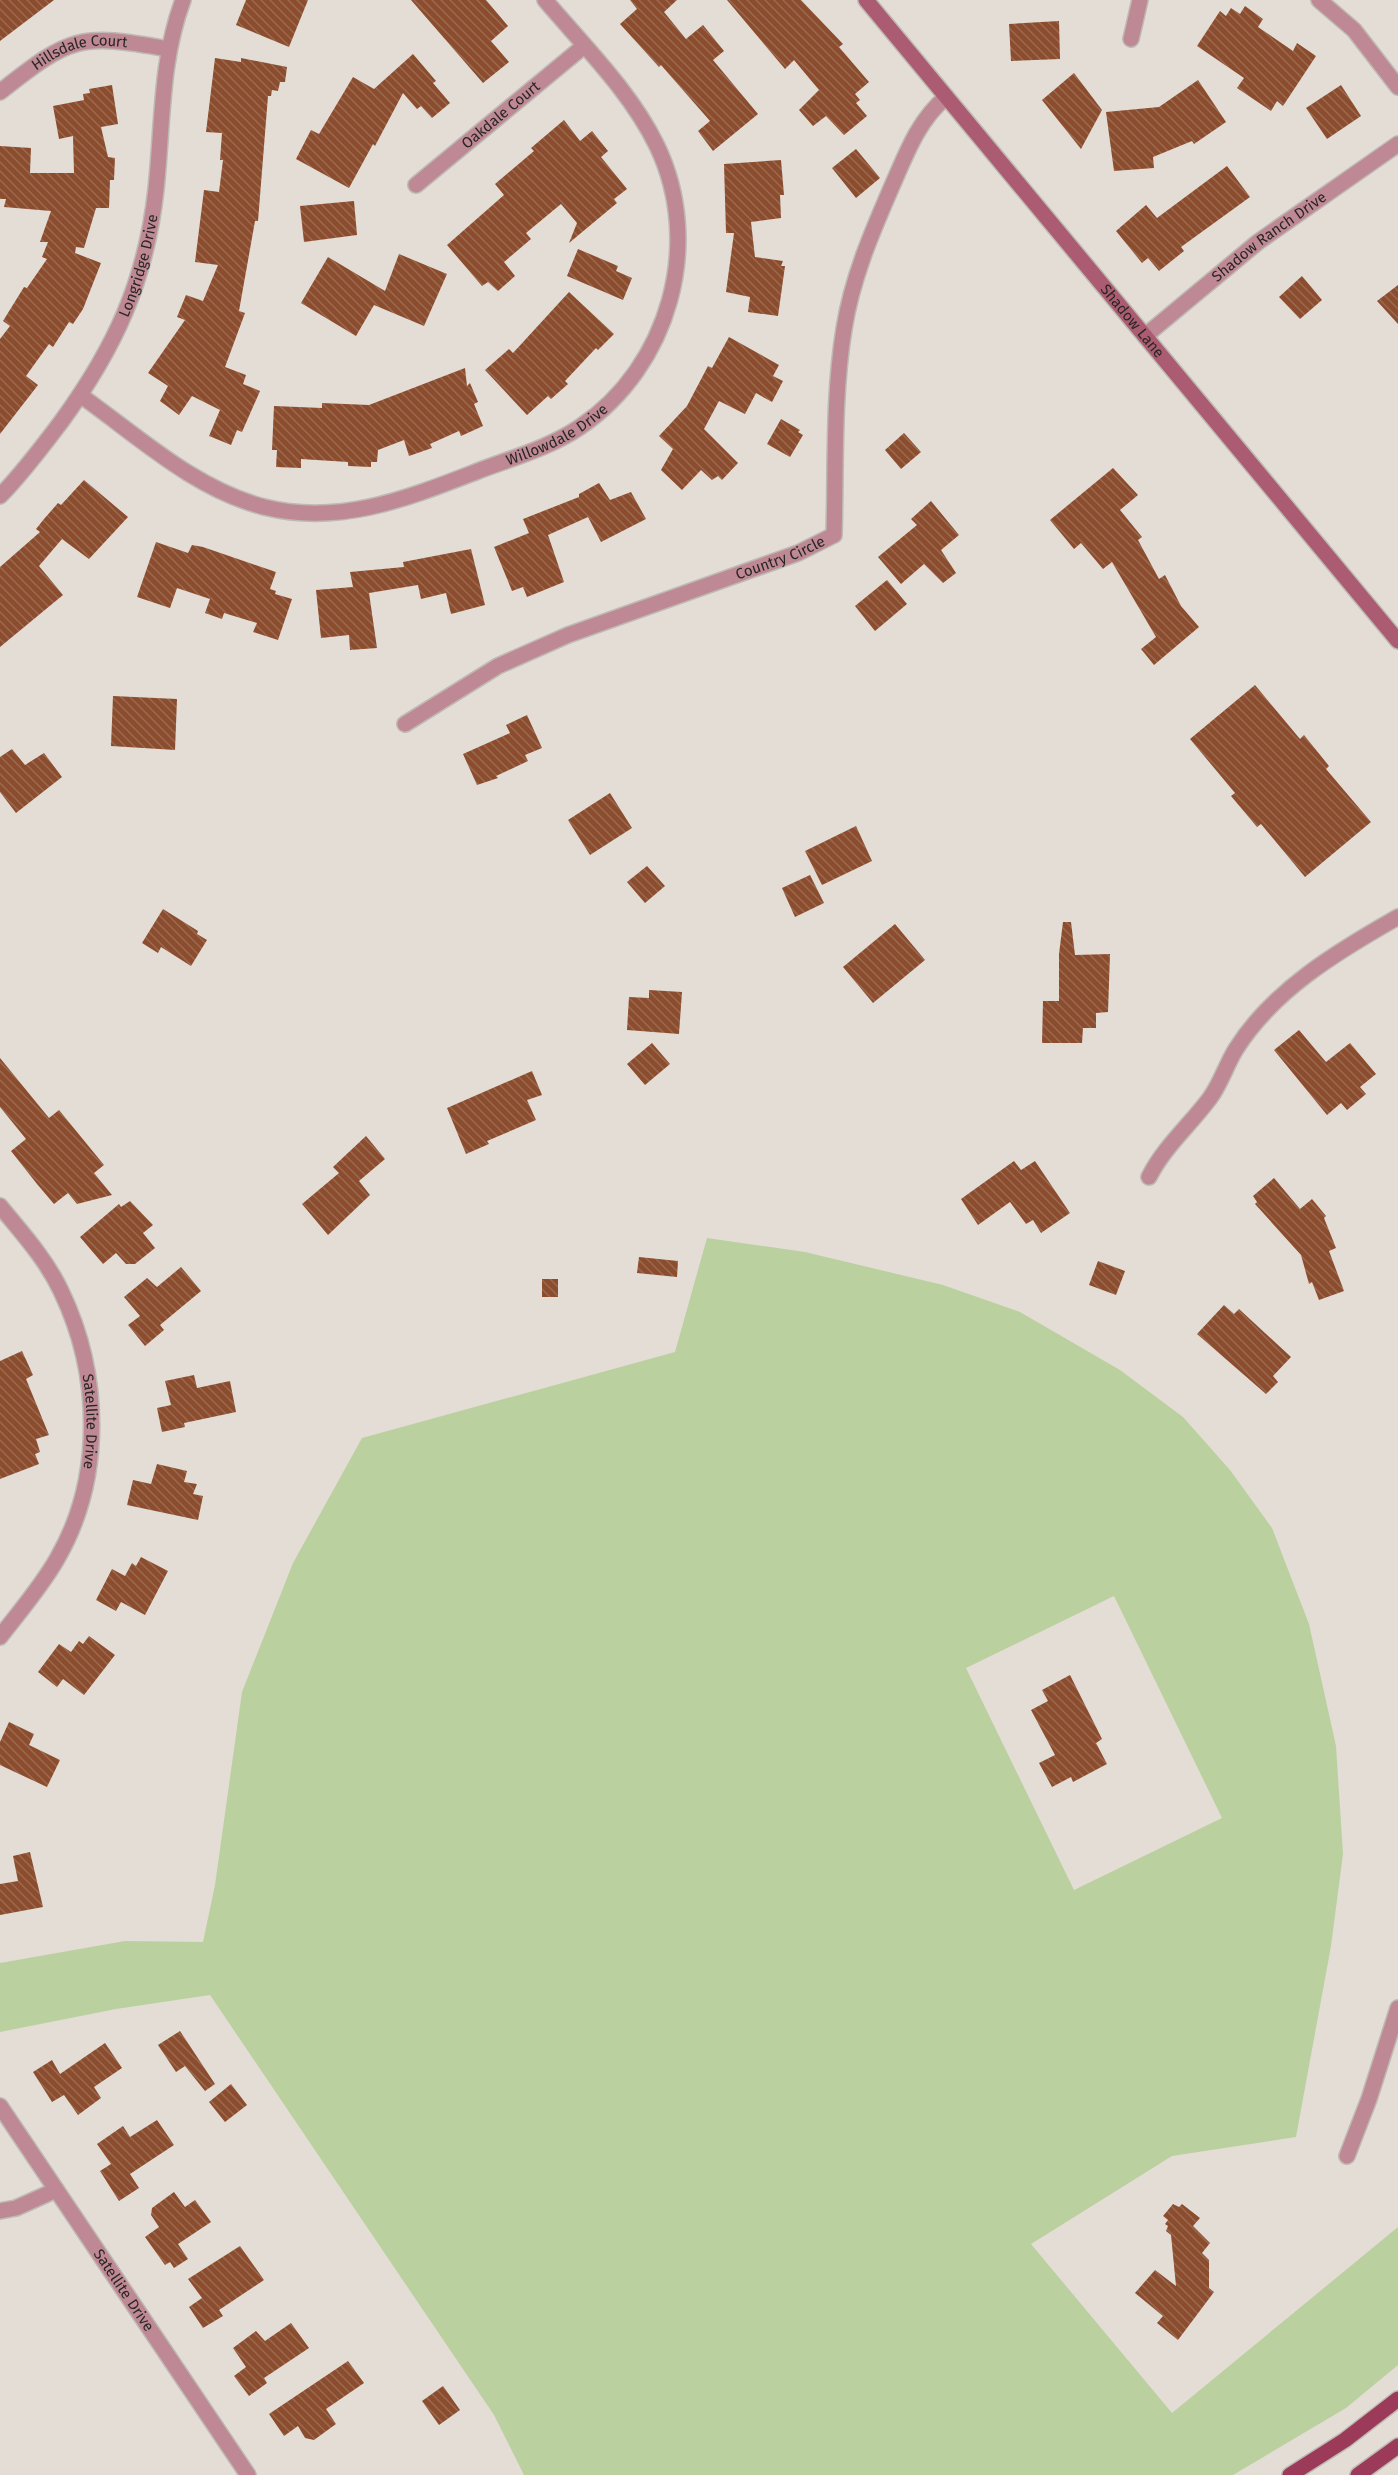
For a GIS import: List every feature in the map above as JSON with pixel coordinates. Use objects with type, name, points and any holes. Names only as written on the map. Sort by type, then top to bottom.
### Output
[{"type":"main road","points":[[1290,2475],[1345,2440],[1396,2401]]},
{"type":"main road","points":[[1358,2475],[1398,2446]]},
{"type":"street","name":"Longridge Drive","points":[[0,496],[46,442],[80,395],[120,327],[141,272],[153,217],[168,49],[183,0]]},
{"type":"street","name":"Willowdale Drive","points":[[80,395],[193,477],[228,495],[265,507],[308,514],[354,511],[407,498],[549,444],[580,427],[622,389],[651,349],[666,314],[675,280],[678,247],[677,214],[670,181],[658,148],[632,106],[545,0]]},
{"type":"street","name":"Shadow Lane","points":[[866,0],[1398,641]]},
{"type":"street","points":[[1131,39],[1140,0]]},
{"type":"street","points":[[1319,0],[1354,30],[1398,87]]},
{"type":"street","name":"Hillsdale Court","points":[[0,92],[47,55],[69,45],[92,39],[114,39],[168,49]]},
{"type":"street","name":"Oakdale Court","points":[[416,185],[584,46]]},
{"type":"street","name":"Country Circle","points":[[405,724],[498,666],[568,635],[798,553],[834,535],[838,378],[844,329],[854,284],[868,242],[917,129],[931,110],[946,97]]},
{"type":"street","name":"Shadow Ranch Drive","points":[[1145,336],[1258,242],[1398,144]]},
{"type":"street","points":[[1149,1177],[1159,1157],[1211,1096],[1236,1049],[1260,1018],[1293,986],[1328,960],[1398,917]]},
{"type":"street","name":"Satellite Drive","points":[[0,1206],[41,1258],[60,1290],[76,1327],[92,1401],[91,1442],[85,1482],[75,1518],[58,1557],[39,1588],[0,1636]]},
{"type":"street","points":[[1347,2156],[1398,2008]]},
{"type":"street","name":"Satellite Drive","points":[[0,2106],[248,2475]]},
{"type":"street","points":[[0,2211],[16,2208],[56,2190]]},
{"type":"green space","points":[[707,1238],[805,1252],[943,1285],[1020,1312],[1120,1370],[1183,1417],[1230,1470],[1272,1528],[1309,1624],[1336,1746],[1343,1854],[1331,1946],[1296,2137],[1172,2156],[1031,2244],[1172,2413],[1398,2227],[1398,2365],[1346,2408],[1233,2475],[524,2475],[494,2415],[210,1995],[116,2009],[0,2032],[0,1963],[125,1941],[203,1942],[215,1885],[242,1692],[293,1563],[362,1438],[675,1352]],"holes":[[[1114,1596],[1222,1818],[1074,1890],[966,1668]]]},
{"type":"building","points":[[0,0],[54,0],[0,41]]},
{"type":"building","points":[[246,0],[308,0],[289,47],[236,25]]},
{"type":"building","points":[[411,0],[486,0],[508,26],[491,41],[509,62],[483,83]]},
{"type":"building","points":[[630,0],[677,0],[664,12],[686,39],[703,25],[724,51],[713,60],[758,114],[713,151],[698,131],[710,121],[661,65],[659,67],[620,24],[637,9]]},
{"type":"building","points":[[727,0],[801,0],[843,44],[839,47],[869,82],[855,94],[860,100],[856,103],[867,116],[844,135],[826,116],[813,126],[799,110],[819,90],[794,60],[785,69]]},
{"type":"building","points":[[1245,6],[1263,19],[1258,27],[1293,51],[1297,43],[1316,56],[1283,106],[1277,101],[1271,111],[1237,88],[1244,78],[1197,46],[1220,11],[1226,16],[1231,8],[1240,14]]},
{"type":"building","points":[[1059,21],[1060,59],[1011,61],[1009,24]]},
{"type":"building","points":[[413,54],[436,81],[433,83],[450,103],[432,118],[421,106],[417,109],[403,93],[375,146],[373,144],[349,188],[296,159],[311,130],[319,134],[353,77],[374,89]]},
{"type":"building","points":[[215,58],[241,62],[241,58],[287,67],[285,82],[280,82],[278,91],[272,90],[271,96],[268,96],[258,221],[255,221],[239,311],[245,313],[225,367],[246,375],[243,384],[260,391],[242,432],[237,430],[231,445],[209,436],[220,410],[192,396],[179,415],[160,401],[168,386],[148,373],[185,320],[177,317],[186,295],[203,301],[218,265],[195,262],[204,190],[219,192],[223,160],[220,160],[222,133],[206,132]]},
{"type":"building","points":[[1074,73],[1102,110],[1081,149],[1042,100]]},
{"type":"building","points":[[1198,80],[1226,122],[1194,144],[1192,141],[1153,157],[1154,168],[1114,171],[1106,112],[1159,107]]},
{"type":"building","points":[[112,85],[118,124],[101,127],[108,157],[115,158],[114,180],[110,180],[109,208],[96,208],[84,248],[76,247],[75,253],[101,263],[83,309],[73,324],[69,322],[53,347],[49,344],[26,376],[38,385],[0,434],[0,339],[10,326],[3,321],[24,287],[27,288],[47,259],[42,257],[48,242],[40,242],[51,211],[4,207],[6,199],[0,199],[0,146],[31,148],[30,173],[74,173],[73,136],[59,139],[53,106],[84,100],[83,94],[90,93],[89,89]]},
{"type":"building","points":[[1341,85],[1361,116],[1327,139],[1306,108]]},
{"type":"building","points":[[564,120],[580,141],[592,131],[608,151],[601,157],[627,189],[614,199],[617,203],[569,243],[577,223],[561,204],[526,233],[531,239],[504,262],[515,276],[498,291],[488,282],[482,286],[447,245],[504,195],[495,184],[534,151],[531,148]]},
{"type":"building","points":[[856,149],[880,178],[856,198],[832,168]]},
{"type":"building","points":[[781,160],[784,195],[780,195],[781,218],[751,222],[755,257],[783,261],[781,266],[785,266],[778,316],[748,312],[750,297],[726,292],[734,233],[726,233],[724,164]]},
{"type":"building","points":[[1227,166],[1250,197],[1181,247],[1184,251],[1159,271],[1148,258],[1142,263],[1116,231],[1146,205],[1157,218]]},
{"type":"building","points":[[354,201],[357,235],[304,242],[300,206]]},
{"type":"building","points":[[578,249],[618,266],[616,271],[632,278],[623,300],[567,276]]},
{"type":"building","points":[[399,254],[447,274],[424,326],[374,305],[356,336],[301,303],[328,257],[385,291]]},
{"type":"building","points":[[1302,276],[1322,300],[1300,319],[1279,297]]},
{"type":"building","points":[[1398,285],[1398,324],[1377,301]]},
{"type":"building","points":[[569,292],[614,334],[598,350],[596,348],[565,381],[568,384],[551,399],[548,396],[527,415],[485,370],[509,349],[513,353]]},
{"type":"building","points":[[729,337],[779,365],[773,376],[783,381],[772,402],[756,393],[745,414],[719,401],[704,429],[738,463],[722,480],[718,476],[712,480],[701,470],[682,490],[661,470],[673,449],[659,436],[687,406],[708,366],[712,368]]},
{"type":"building","points":[[465,368],[467,386],[470,383],[478,402],[474,404],[483,426],[461,436],[459,431],[430,444],[432,448],[409,456],[404,440],[378,450],[377,462],[371,462],[371,467],[348,466],[348,462],[301,459],[301,468],[276,467],[277,450],[272,450],[274,406],[322,408],[322,403],[369,405]]},
{"type":"building","points":[[781,419],[800,430],[798,432],[803,435],[790,457],[767,444]]},
{"type":"building","points":[[904,433],[921,452],[901,469],[885,450]]},
{"type":"building","points":[[1113,468],[1138,495],[1120,510],[1142,537],[1138,540],[1159,579],[1165,575],[1181,606],[1199,627],[1154,665],[1141,649],[1156,637],[1112,562],[1103,569],[1081,543],[1074,549],[1050,520]]},
{"type":"building","points":[[84,480],[128,517],[89,559],[62,539],[39,566],[63,595],[0,647],[0,567],[40,532],[36,529],[44,519],[58,503],[61,505]]},
{"type":"building","points":[[599,483],[610,500],[631,492],[646,519],[601,542],[588,517],[548,535],[564,582],[527,597],[523,587],[512,591],[494,547],[529,533],[523,519],[579,497],[579,494]]},
{"type":"building","points":[[931,501],[959,535],[941,550],[956,573],[943,583],[924,564],[901,584],[878,557],[917,525],[911,519]]},
{"type":"building","points":[[156,542],[188,553],[192,545],[203,547],[276,572],[270,589],[276,591],[275,594],[292,599],[278,640],[253,632],[257,623],[224,613],[222,619],[205,613],[210,599],[177,588],[170,608],[137,597]]},
{"type":"building","points":[[471,549],[485,605],[451,614],[446,593],[421,599],[418,585],[369,593],[377,648],[350,650],[349,635],[321,638],[316,590],[353,587],[350,572],[404,567],[403,562]]},
{"type":"building","points":[[887,580],[907,604],[875,631],[855,606]]},
{"type":"building","points":[[1255,685],[1300,739],[1304,735],[1329,766],[1326,769],[1371,822],[1305,877],[1261,824],[1257,827],[1231,796],[1235,793],[1190,739]]},
{"type":"building","points":[[113,696],[177,699],[175,750],[111,746]]},
{"type":"building","points":[[527,715],[542,748],[525,755],[528,761],[496,776],[498,778],[477,785],[463,754],[510,733],[506,725]]},
{"type":"building","points":[[12,749],[25,765],[44,753],[62,777],[16,813],[0,792],[0,757]]},
{"type":"building","points":[[610,793],[632,828],[590,855],[568,820]]},
{"type":"building","points":[[856,826],[872,861],[822,885],[805,851]]},
{"type":"building","points":[[647,866],[665,886],[645,903],[627,882]]},
{"type":"building","points":[[810,875],[824,903],[795,917],[782,888]]},
{"type":"building","points":[[163,909],[198,931],[197,934],[207,940],[191,966],[161,947],[158,953],[142,943]]},
{"type":"building","points":[[1063,922],[1071,922],[1075,955],[1110,954],[1108,1012],[1096,1013],[1096,1028],[1083,1028],[1082,1043],[1042,1043],[1043,1001],[1059,1001],[1059,954]]},
{"type":"building","points":[[895,924],[925,960],[873,1003],[843,967]]},
{"type":"building","points":[[649,990],[682,992],[679,1034],[627,1030],[629,997],[649,998]]},
{"type":"building","points":[[1299,1030],[1326,1062],[1350,1043],[1376,1074],[1360,1087],[1366,1094],[1347,1110],[1341,1103],[1327,1115],[1274,1050]]},
{"type":"building","points":[[652,1043],[670,1064],[645,1085],[627,1064]]},
{"type":"building","points":[[0,1058],[49,1118],[59,1110],[104,1165],[94,1173],[112,1195],[77,1204],[68,1193],[54,1204],[37,1184],[11,1151],[26,1139],[0,1107]]},
{"type":"building","points":[[532,1071],[542,1095],[527,1100],[536,1120],[487,1141],[489,1144],[466,1154],[447,1108]]},
{"type":"building","points":[[366,1136],[385,1159],[359,1181],[370,1195],[328,1235],[302,1204],[339,1173],[333,1167]]},
{"type":"building","points":[[1014,1161],[1021,1170],[1035,1161],[1070,1213],[1041,1233],[1033,1220],[1026,1224],[1010,1202],[978,1225],[961,1199]]},
{"type":"building","points":[[1274,1178],[1300,1209],[1312,1199],[1326,1216],[1324,1218],[1336,1248],[1329,1251],[1344,1291],[1319,1300],[1312,1282],[1309,1284],[1301,1255],[1255,1204],[1257,1202],[1253,1196]]},
{"type":"building","points":[[130,1201],[153,1225],[143,1233],[155,1248],[135,1264],[126,1264],[116,1253],[103,1264],[80,1237],[119,1204],[121,1207]]},
{"type":"building","points":[[639,1257],[678,1261],[677,1277],[637,1273]]},
{"type":"building","points":[[1098,1261],[1125,1271],[1116,1295],[1089,1285]]},
{"type":"building","points":[[181,1267],[201,1291],[160,1325],[164,1330],[145,1346],[128,1325],[140,1316],[124,1297],[147,1278],[157,1287]]},
{"type":"building","points":[[542,1279],[558,1279],[558,1297],[542,1297]]},
{"type":"building","points":[[1224,1305],[1234,1314],[1239,1309],[1291,1357],[1273,1376],[1278,1382],[1266,1394],[1197,1334]]},
{"type":"building","points":[[22,1351],[33,1375],[26,1379],[49,1435],[36,1439],[40,1452],[35,1454],[39,1464],[0,1479],[0,1361]]},
{"type":"building","points":[[194,1375],[197,1388],[230,1381],[236,1412],[184,1423],[185,1427],[162,1432],[157,1408],[171,1405],[165,1381]]},
{"type":"building","points":[[157,1464],[187,1471],[184,1482],[197,1484],[193,1494],[203,1496],[198,1520],[127,1505],[133,1480],[151,1484]]},
{"type":"building","points":[[141,1557],[168,1571],[145,1615],[121,1602],[116,1611],[96,1600],[112,1569],[125,1576],[132,1563],[136,1566]]},
{"type":"building","points":[[89,1636],[115,1655],[84,1695],[63,1679],[57,1687],[38,1672],[59,1644],[71,1652],[79,1641],[83,1644]]},
{"type":"building","points":[[1070,1675],[1102,1739],[1096,1743],[1107,1764],[1073,1782],[1071,1777],[1052,1787],[1039,1763],[1055,1755],[1031,1710],[1048,1701],[1042,1690]]},
{"type":"building","points":[[9,1722],[34,1734],[29,1745],[60,1760],[47,1787],[0,1765],[0,1742]]},
{"type":"building","points":[[30,1852],[43,1907],[0,1915],[0,1884],[18,1881],[13,1856]]},
{"type":"building","points":[[180,2031],[215,2084],[205,2091],[185,2066],[176,2072],[158,2045]]},
{"type":"building","points":[[105,2043],[122,2068],[94,2087],[101,2098],[78,2115],[64,2095],[52,2102],[33,2072],[52,2060],[60,2074]]},
{"type":"building","points":[[231,2084],[247,2105],[225,2122],[209,2102]]},
{"type":"building","points":[[157,2120],[174,2145],[130,2174],[139,2188],[119,2201],[100,2171],[111,2164],[97,2144],[123,2126],[130,2137]]},
{"type":"building","points":[[174,2192],[185,2207],[195,2200],[211,2222],[178,2244],[188,2259],[174,2268],[170,2262],[165,2265],[145,2237],[159,2227],[151,2215],[152,2208]]},
{"type":"building","points":[[1173,2204],[1179,2207],[1182,2204],[1200,2218],[1193,2226],[1210,2243],[1202,2253],[1209,2260],[1209,2288],[1214,2292],[1178,2340],[1157,2323],[1163,2316],[1135,2293],[1155,2270],[1176,2286],[1171,2235],[1166,2231],[1168,2226],[1165,2224],[1168,2220],[1163,2216]]},
{"type":"building","points":[[240,2246],[264,2280],[219,2310],[223,2316],[203,2328],[189,2307],[202,2298],[188,2279]]},
{"type":"building","points":[[291,2323],[309,2348],[264,2378],[267,2383],[249,2396],[234,2376],[246,2367],[233,2348],[256,2331],[265,2341]]},
{"type":"building","points":[[348,2361],[364,2383],[326,2409],[336,2424],[314,2440],[305,2438],[298,2426],[284,2436],[269,2414]]},
{"type":"building","points":[[443,2386],[460,2410],[439,2425],[422,2401]]}]
